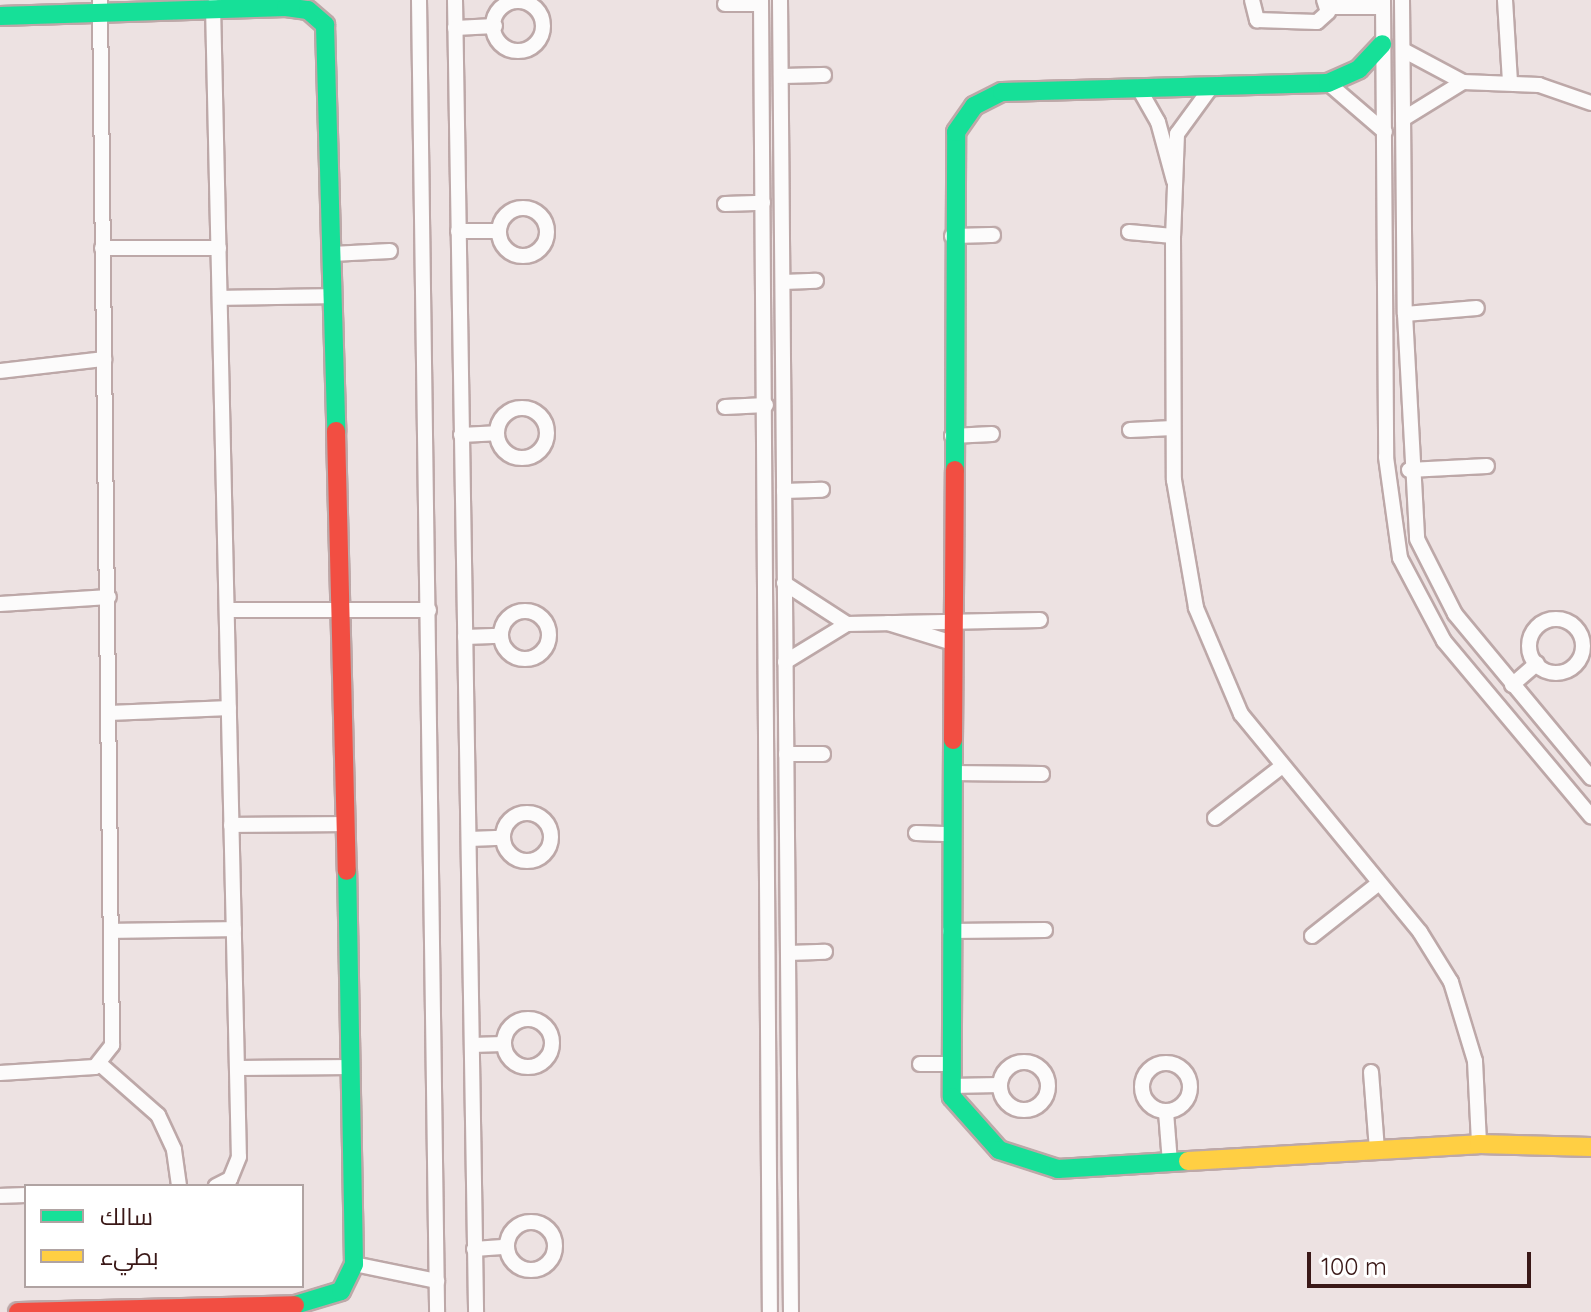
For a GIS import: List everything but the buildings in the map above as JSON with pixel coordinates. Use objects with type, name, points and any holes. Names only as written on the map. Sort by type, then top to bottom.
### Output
[{"type":"street","points":[[419,0],[437,1312]]},
{"type":"street","points":[[455,0],[476,1312]]},
{"type":"street","points":[[780,0],[791,1312]]},
{"type":"street","points":[[1252,0],[1250,13],[1262,21],[1317,22],[1326,4],[1383,4],[1386,457],[1397,547],[1431,622],[1530,746],[1591,816]]},
{"type":"street","points":[[1402,0],[1405,314],[1413,520],[1431,578],[1512,685],[1591,778]]},
{"type":"street","points":[[1505,0],[1510,82]]},
{"type":"street","points":[[725,4],[761,2],[770,1312]]},
{"type":"street","points":[[100,4],[112,931],[112,1045],[101,1065]]},
{"type":"street","points":[[0,16],[100,4],[213,6],[308,10],[325,25],[352,1067],[354,1264],[341,1291],[308,1305],[18,1312]]},
{"type":"street","points":[[213,6],[238,1165],[218,1184]]},
{"type":"street","points":[[455,28],[495,26]]},
{"type":"street","points":[[1382,44],[1359,69],[1328,83],[1002,92],[974,106],[953,143],[953,643],[948,1064],[951,1086],[971,1126],[1015,1159],[1058,1169],[1479,1144],[1591,1147]]},
{"type":"street","points":[[1403,50],[1463,82],[1510,82],[1556,88],[1591,103]]},
{"type":"street","points":[[781,76],[824,75]]},
{"type":"street","points":[[1403,119],[1463,82]]},
{"type":"street","points":[[1328,83],[1385,132]]},
{"type":"street","points":[[1212,86],[1179,126],[1174,181],[1173,428],[1178,511],[1200,624],[1227,691],[1281,767],[1432,948],[1459,1000],[1475,1061],[1479,1144]]},
{"type":"street","points":[[1138,87],[1158,122],[1174,181]]},
{"type":"street","points":[[725,204],[763,203]]},
{"type":"street","points":[[458,231],[498,231]]},
{"type":"street","points":[[1129,232],[1173,236]]},
{"type":"street","points":[[952,236],[993,235]]},
{"type":"street","points":[[102,248],[219,248]]},
{"type":"street","points":[[332,254],[390,251]]},
{"type":"street","points":[[783,282],[816,281]]},
{"type":"street","points":[[220,298],[333,296]]},
{"type":"street","points":[[1405,314],[1477,308]]},
{"type":"street","points":[[764,343],[783,343]]},
{"type":"street","points":[[0,371],[104,359]]},
{"type":"street","points":[[725,407],[766,405]]},
{"type":"street","points":[[1130,430],[1173,428]]},
{"type":"street","points":[[461,435],[496,433]]},
{"type":"street","points":[[952,436],[992,434]]},
{"type":"street","points":[[1409,470],[1487,466]]},
{"type":"street","points":[[784,491],[822,490]]},
{"type":"street","points":[[784,583],[847,624]]},
{"type":"street","points":[[0,604],[109,597]]},
{"type":"street","points":[[227,610],[429,610]]},
{"type":"street","points":[[1555,617],[1566,617],[1585,648],[1555,676],[1537,663],[1526,643],[1555,617]]},
{"type":"street","points":[[785,662],[847,624],[953,618],[1040,620]]},
{"type":"street","points":[[888,623],[953,643]]},
{"type":"street","points":[[465,637],[500,636]]},
{"type":"street","points":[[1512,685],[1537,663]]},
{"type":"street","points":[[110,713],[229,708]]},
{"type":"street","points":[[1530,746],[1549,729]]},
{"type":"street","points":[[786,754],[823,754]]},
{"type":"street","points":[[1215,818],[1281,767]]},
{"type":"street","points":[[951,773],[1042,774]]},
{"type":"street","points":[[231,825],[344,824]]},
{"type":"street","points":[[916,833],[951,834]]},
{"type":"street","points":[[469,839],[502,838]]},
{"type":"street","points":[[768,876],[787,876]]},
{"type":"street","points":[[1312,936],[1379,883]]},
{"type":"street","points":[[112,931],[234,929]]},
{"type":"street","points":[[950,931],[1045,930]]},
{"type":"street","points":[[788,953],[825,952]]},
{"type":"street","points":[[472,1045],[503,1044]]},
{"type":"street","points":[[920,1064],[948,1064]]},
{"type":"street","points":[[0,1073],[101,1065],[158,1115],[178,1184]]},
{"type":"street","points":[[237,1068],[352,1067]]},
{"type":"street","points":[[1371,1072],[1377,1150]]},
{"type":"street","points":[[951,1086],[999,1085]]},
{"type":"street","points":[[1166,1112],[1170,1163]]},
{"type":"street","points":[[0,1196],[24,1195]]},
{"type":"street","points":[[474,1249],[506,1247]]},
{"type":"street","points":[[354,1264],[437,1281]]},
{"type":"traffic: fast","points":[[0,16],[286,7],[308,10],[325,25],[336,431]]},
{"type":"traffic: fast","points":[[955,470],[956,132],[974,106],[1002,92],[1328,83],[1359,69],[1382,44]]},
{"type":"traffic: fast","points":[[953,740],[952,1097],[999,1150],[1058,1169],[1188,1161]]},
{"type":"traffic: fast","points":[[295,1305],[341,1291],[354,1264],[347,871]]},
{"type":"traffic: slow","points":[[1188,1161],[1479,1144],[1591,1147]]},
{"type":"traffic: jam","points":[[336,431],[347,871]]},
{"type":"traffic: jam","points":[[953,740],[955,470]]},
{"type":"traffic: jam","points":[[18,1312],[295,1305]]}]
